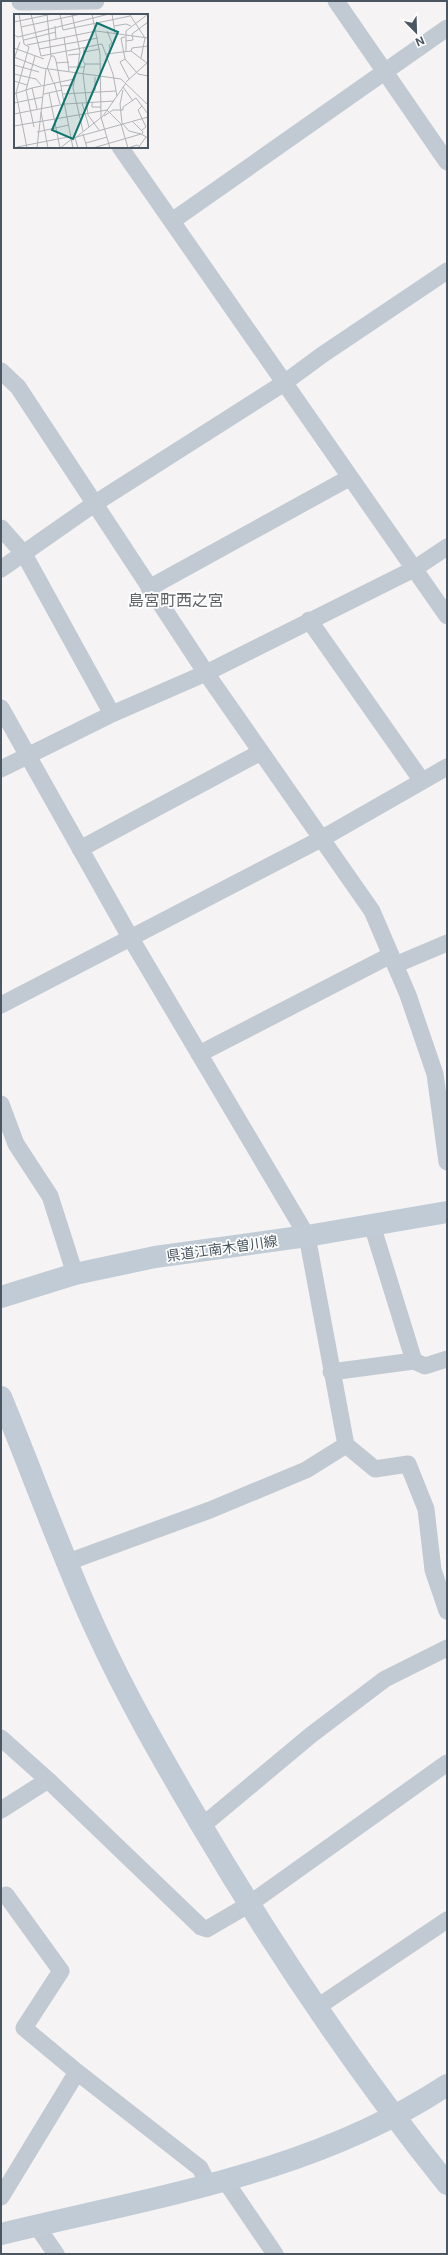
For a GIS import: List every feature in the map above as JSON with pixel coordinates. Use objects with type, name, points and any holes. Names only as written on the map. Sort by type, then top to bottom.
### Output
[{"type":"street","points":[[23,6],[96,1]]},
{"type":"street","points":[[336,1],[447,162]]},
{"type":"street","points":[[172,221],[447,28]]},
{"type":"street","points":[[121,148],[349,478],[447,616]]},
{"type":"street","points":[[1,569],[94,504],[284,383],[322,355],[447,271]]},
{"type":"street","points":[[1,370],[18,386],[206,673],[372,911],[441,1072],[447,1162]]},
{"type":"street","points":[[149,588],[349,478]]},
{"type":"street","points":[[1,528],[24,554],[112,714]]},
{"type":"street","points":[[1,769],[112,714],[206,673],[309,620],[414,569],[447,547]]},
{"type":"street","points":[[309,620],[422,781]]},
{"type":"street","points":[[1,708],[130,937],[307,1236],[331,1372],[346,1445],[375,1469],[408,1464],[426,1509],[433,1570],[447,1611]]},
{"type":"street","points":[[80,849],[261,752]]},
{"type":"street","points":[[1,1004],[321,839],[447,768]]},
{"type":"street","points":[[199,1054],[393,960],[447,943]]},
{"type":"street","points":[[1,1104],[16,1144],[50,1196],[75,1274]]},
{"type":"street","name":"県道江南木曽川線","points":[[1,1297],[75,1274],[155,1257],[307,1236],[447,1212]]},
{"type":"street","points":[[372,1225],[414,1361]]},
{"type":"street","points":[[331,1372],[414,1361],[425,1366],[447,1359]]},
{"type":"street","points":[[1,1397],[96,1630],[148,1734],[248,1905],[316,2008],[393,2117],[447,2184]]},
{"type":"street","points":[[68,1562],[210,1510],[306,1470],[346,1445]]},
{"type":"street","points":[[202,1826],[311,1735],[385,1679],[447,1648]]},
{"type":"street","points":[[1,1738],[48,1780],[201,1927],[207,1928],[248,1905],[447,1763]]},
{"type":"street","points":[[1,1810],[48,1780]]},
{"type":"street","points":[[6,1895],[61,1971],[24,2028],[77,2072],[200,2168],[217,2184],[275,2254]]},
{"type":"street","points":[[316,2008],[447,1920]]},
{"type":"street","points":[[1,2197],[77,2072]]},
{"type":"street","points":[[1,2234],[217,2184],[297,2158],[361,2133],[393,2117],[447,2085]]},
{"type":"street","points":[[36,2225],[56,2254]]},
{"type":"district","name":"島宮町西之宮","points":[[176,600]]}]
